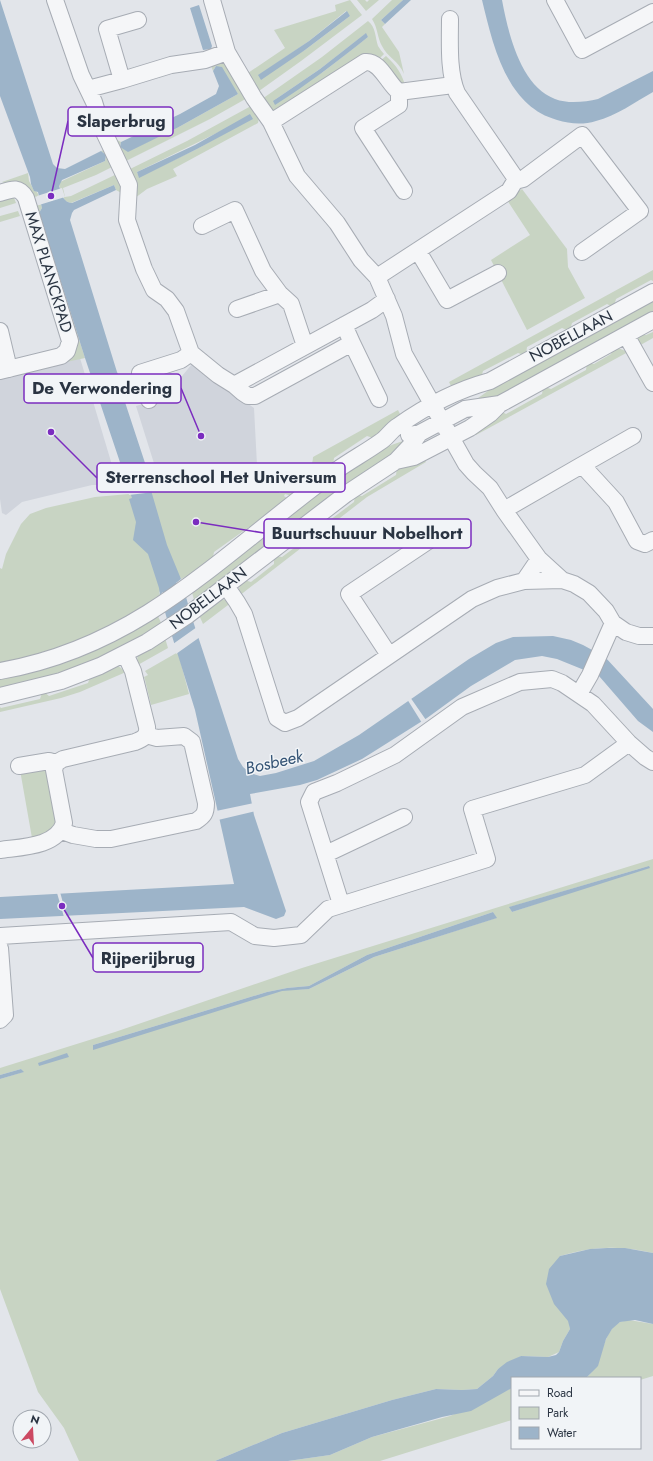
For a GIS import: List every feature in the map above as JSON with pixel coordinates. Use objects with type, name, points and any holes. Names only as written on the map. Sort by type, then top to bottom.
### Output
[{"type":"street","points":[[55,0],[81,75],[88,89],[102,128],[129,185],[127,220],[144,269],[154,290],[167,299],[176,310],[191,353],[218,375],[248,396],[255,396],[352,343]]},
{"type":"street","points":[[212,0],[227,52],[254,98],[271,122],[297,176],[337,223],[360,260],[377,277],[394,316],[404,354],[466,464],[490,488],[539,559],[562,580]]},
{"type":"street","points":[[555,0],[582,50],[653,12]]},
{"type":"street","points":[[450,19],[453,85],[514,176],[515,182]]},
{"type":"street","points":[[122,80],[107,29],[138,20]]},
{"type":"street","points":[[88,89],[171,65],[205,60],[227,52]]},
{"type":"street","points":[[271,122],[366,62],[373,62],[378,66],[393,88],[399,92],[453,85]]},
{"type":"street","points":[[399,92],[399,105],[363,128],[404,191]]},
{"type":"street","points":[[377,277],[510,190],[515,182],[523,179],[582,135],[640,211],[582,252]]},
{"type":"street","name":"MAX PLANCKPAD","points":[[0,192],[12,189],[20,191],[23,193],[28,203],[70,341],[67,351],[61,356],[4,370]]},
{"type":"street","points":[[202,226],[235,210],[263,271],[280,294],[291,304],[305,346]]},
{"type":"street","points":[[418,251],[448,300],[498,273]]},
{"type":"street","name":"NOBELLAAN","points":[[0,672],[35,663],[84,646],[119,630],[180,591],[338,469],[382,441],[396,427],[461,390],[490,381],[653,292]]},
{"type":"street","points":[[236,309],[280,294]]},
{"type":"street","points":[[234,385],[372,310],[387,299]]},
{"type":"street","name":"NOBELLAAN","points":[[396,461],[414,457],[470,428],[490,414],[500,404],[653,320]]},
{"type":"street","points":[[344,325],[379,399]]},
{"type":"street","points":[[0,331],[4,370]]},
{"type":"street","points":[[626,335],[653,383]]},
{"type":"street","points":[[149,400],[140,373],[181,360],[191,353]]},
{"type":"street","name":"NOBELLAAN","points":[[464,409],[475,395],[490,381]]},
{"type":"street","name":"NOBELLAAN","points":[[382,441],[419,434],[464,409],[500,404]]},
{"type":"street","name":"NOBELLAAN","points":[[0,696],[61,681],[100,666],[125,654],[173,626],[346,494],[396,461],[419,434]]},
{"type":"street","points":[[504,510],[633,436]]},
{"type":"street","points":[[582,465],[616,502],[637,541],[641,544],[652,545]]},
{"type":"street","points":[[389,655],[349,594],[443,531]]},
{"type":"street","points":[[524,582],[539,559]]},
{"type":"street","points":[[226,586],[238,602],[244,614],[277,718],[285,723],[298,718],[472,599],[498,588],[524,582],[562,580],[574,584],[589,593],[606,611],[613,623],[626,632],[639,636],[653,636]]},
{"type":"street","points":[[579,694],[590,675],[613,623]]},
{"type":"street","points":[[0,850],[44,842],[55,837],[62,831],[64,823],[54,770],[56,763],[63,759],[135,742],[142,739],[146,735],[147,727],[133,671],[125,654]]},
{"type":"street","points":[[341,904],[309,802],[314,792],[337,783],[395,755],[462,707],[520,682],[552,679],[562,683],[593,704],[629,743],[653,762]]},
{"type":"street","points":[[62,831],[96,840],[111,839],[196,821],[204,816],[206,803],[192,742],[184,736],[157,738],[146,735]]},
{"type":"street","points":[[0,936],[230,922],[255,936],[274,938],[301,935],[328,909],[487,860],[472,809],[585,775],[629,743]]},
{"type":"street","points":[[19,766],[49,761],[56,763]]},
{"type":"street","points":[[326,854],[404,817]]},
{"type":"street","points":[[0,948],[5,1016],[0,1020]]},
{"type":"shaded area","points":[[80,358],[118,485],[92,485],[22,502],[6,515],[2,513],[0,499],[0,379]]},
{"type":"shaded area","points":[[192,364],[254,408],[257,465],[158,476],[136,406],[164,398]]},
{"type":"green space","points":[[350,0],[362,15],[259,91],[248,73],[285,48],[274,30],[336,11],[335,5]],"holes":[[[346,11],[350,16],[305,50],[258,76],[309,41]]]},
{"type":"green space","points":[[357,0],[365,0],[367,2],[369,0],[379,0],[366,11]]},
{"type":"green space","points":[[392,0],[403,0],[381,20],[385,24],[382,27],[399,52],[404,74],[399,66],[384,50],[380,43],[372,19]]},
{"type":"green space","points":[[368,21],[374,29],[378,46],[384,54],[379,59],[272,112],[262,99],[322,57]],"holes":[[[365,34],[368,37],[323,72],[273,101],[320,69]]]},
{"type":"green space","points":[[386,56],[399,70],[406,88],[402,89],[380,61]]},
{"type":"green space","points":[[224,61],[249,97],[210,119],[122,163],[113,142],[117,140],[121,142],[120,147],[128,151],[177,128],[238,94],[216,66],[213,71],[210,63]]},
{"type":"green space","points":[[251,106],[259,118],[258,123],[173,169],[177,176],[147,189],[135,198],[128,170],[187,141]],"holes":[[[252,118],[197,149],[139,177],[137,172],[223,130]]]},
{"type":"green space","points":[[108,149],[116,165],[96,175],[63,188],[65,197],[71,196],[119,173],[125,195],[116,190],[114,185],[71,203],[65,201],[59,185],[60,182],[105,161],[106,155],[101,151]]},
{"type":"green space","points":[[28,173],[29,181],[39,196],[34,197],[2,182]]},
{"type":"green space","points":[[522,189],[567,249],[568,267],[585,298],[527,330],[491,260],[530,235],[507,200]]},
{"type":"green space","points":[[13,195],[16,203],[0,208],[0,196]]},
{"type":"green space","points":[[41,204],[42,208],[39,213],[85,358],[62,363],[66,359],[32,208]]},
{"type":"green space","points":[[18,211],[20,216],[0,222],[0,216]]},
{"type":"green space","points":[[653,270],[653,281],[651,280],[616,299],[613,307],[607,304],[572,323],[569,331],[562,328],[527,347],[526,354],[524,355],[518,353],[483,371],[481,378],[453,390],[449,382]]},
{"type":"green space","points":[[653,299],[653,312],[491,400],[474,401],[492,388]]},
{"type":"green space","points":[[653,332],[653,338],[637,347],[638,338],[641,334],[646,335]]},
{"type":"green space","points":[[618,348],[628,352],[476,435],[473,430],[500,411],[506,414],[542,394],[543,388],[545,387],[551,389],[586,370],[587,363],[594,364],[611,354],[613,349]]},
{"type":"green space","points":[[398,410],[402,418],[373,438],[367,436],[334,458],[332,466],[325,464],[294,488],[292,496],[285,494],[284,496],[288,499],[252,527],[249,527],[214,552],[213,557],[188,577],[187,576],[181,579],[180,577],[159,592],[160,595],[154,599],[155,601],[109,628],[52,651],[0,665],[0,568],[2,569],[6,554],[21,524],[30,514],[46,508],[95,497],[265,482],[280,493],[301,478],[310,469],[313,457]]},
{"type":"green space","points":[[407,440],[408,443],[194,600],[192,592],[335,479],[378,451]]},
{"type":"green space","points":[[423,457],[426,462],[367,497],[239,596],[239,588],[244,580],[251,582],[274,564],[274,557],[282,557],[314,533],[314,526],[322,526],[354,502],[356,495],[362,496],[396,475],[397,468]]},
{"type":"green space","points":[[222,599],[232,602],[203,624],[199,615]]},
{"type":"green space","points":[[157,614],[162,625],[107,656],[49,677],[0,689],[0,678]]},
{"type":"green space","points":[[165,638],[168,648],[136,666],[138,654]]},
{"type":"green space","points":[[178,652],[189,694],[151,705],[144,677],[148,675],[145,671]]},
{"type":"green space","points":[[117,665],[126,672],[80,692],[61,698],[0,712],[0,707],[40,699],[42,693],[44,692],[49,696],[88,683],[90,677]]},
{"type":"green space","points":[[47,766],[57,824],[50,832],[32,838],[20,770]]},
{"type":"green space","points":[[653,859],[653,1253],[624,1248],[600,1248],[583,1250],[560,1256],[570,1329],[559,1352],[548,1357],[521,1356],[498,1369],[493,1376],[477,1389],[436,1389],[392,1400],[282,1433],[215,1461],[79,1461],[64,1428],[52,1411],[52,1409],[50,1409],[38,1392],[0,1289],[0,1079],[23,1072],[21,1069],[0,1075],[0,1068],[115,1032],[302,968]],"holes":[[[649,866],[512,912],[510,907]],[[493,912],[496,918],[374,957],[309,989],[282,990],[93,1049],[93,1045],[267,992],[309,986],[367,955]]]},
{"type":"green space","points":[[629,1320],[653,1324],[653,1376],[641,1380],[641,1377],[587,1377],[596,1365],[609,1333],[620,1322]]},
{"type":"green space","points":[[511,1388],[511,1420],[380,1461],[288,1461],[330,1455],[372,1437],[450,1416]]},
{"type":"water","points":[[0,0],[53,164],[57,168],[65,169],[101,151],[106,155],[105,161],[62,180],[59,186],[64,199],[72,203],[114,185],[116,190],[74,210],[70,220],[117,372],[123,384],[120,387],[147,469],[148,480],[167,545],[181,579],[176,583],[186,597],[188,604],[184,607],[190,624],[193,621],[238,759],[243,767],[250,773],[260,776],[276,773],[314,761],[359,735],[469,659],[496,643],[513,637],[553,636],[571,640],[605,657],[653,709],[653,732],[638,721],[599,676],[557,659],[542,656],[515,660],[471,686],[427,718],[362,759],[317,780],[300,785],[250,794],[254,815],[286,911],[284,916],[276,919],[244,907],[0,919],[0,897],[234,884],[195,710],[172,636],[176,633],[167,619],[165,612],[169,609],[163,592],[160,595],[148,554],[133,540],[136,522],[129,499],[132,498],[85,358],[39,213],[42,208],[38,192],[34,191],[31,184],[30,177],[0,96]]},
{"type":"water","points":[[403,0],[411,0],[385,24],[381,20]]},
{"type":"water","points":[[482,0],[502,0],[512,42],[524,70],[533,83],[543,92],[555,99],[565,102],[576,102],[598,99],[653,71],[653,92],[618,112],[603,119],[591,122],[576,124],[557,120],[540,113],[525,102],[504,72],[491,36]]},
{"type":"water","points":[[199,5],[212,46],[211,49],[203,50],[190,8]]},
{"type":"water","points":[[347,11],[350,16],[305,50],[261,80],[258,75],[309,41]]},
{"type":"water","points":[[366,33],[368,37],[357,46],[311,81],[275,105],[273,101],[320,69]]},
{"type":"water","points":[[216,66],[222,67],[238,94],[177,128],[128,152],[120,147],[121,142],[180,114],[216,94],[219,86],[213,71]]},
{"type":"water","points":[[250,114],[253,119],[139,178],[137,172],[195,145]]},
{"type":"water","points":[[649,866],[650,868],[512,912],[509,907]]},
{"type":"water","points":[[493,912],[497,918],[374,957],[309,989],[282,991],[93,1050],[93,1045],[267,992],[309,986],[367,955]]},
{"type":"water","points":[[67,1053],[69,1057],[39,1066],[38,1063]]},
{"type":"water","points":[[21,1069],[24,1072],[0,1079],[0,1075]]},
{"type":"water","points":[[625,1248],[653,1253],[653,1324],[635,1320],[620,1322],[612,1329],[606,1339],[598,1366],[587,1377],[511,1377],[511,1389],[471,1411],[442,1417],[372,1437],[330,1455],[288,1461],[215,1461],[282,1433],[392,1400],[436,1389],[477,1389],[507,1362],[521,1356],[548,1357],[556,1355],[559,1352],[570,1329],[568,1321],[554,1304],[546,1284],[549,1269],[560,1256],[590,1249]]},
{"type":"pier","points":[[62,188],[65,197],[39,205],[37,196]]},
{"type":"pier","points":[[151,483],[154,492],[129,495],[126,486]]},
{"type":"pier","points":[[197,627],[200,637],[176,654],[173,644]]},
{"type":"pier","points":[[410,697],[426,720],[422,723],[407,699]]},
{"type":"pier","points":[[254,803],[256,811],[218,820],[216,811]]},
{"type":"pier","points":[[59,892],[67,917],[64,917],[57,893]]},
{"type":"place","name":"Slaperbrug","points":[[51,196]]},
{"type":"place","name":"Sterrenschool Het Universum","points":[[51,432]]},
{"type":"place","name":"De Verwondering","points":[[201,436]]},
{"type":"place","name":"Buurtschuuur Nobelhort","points":[[196,522]]},
{"type":"place","name":"Rijperijbrug","points":[[62,906]]},
{"type":"water label","name":"Bosbeek","points":[[274,762]]}]
